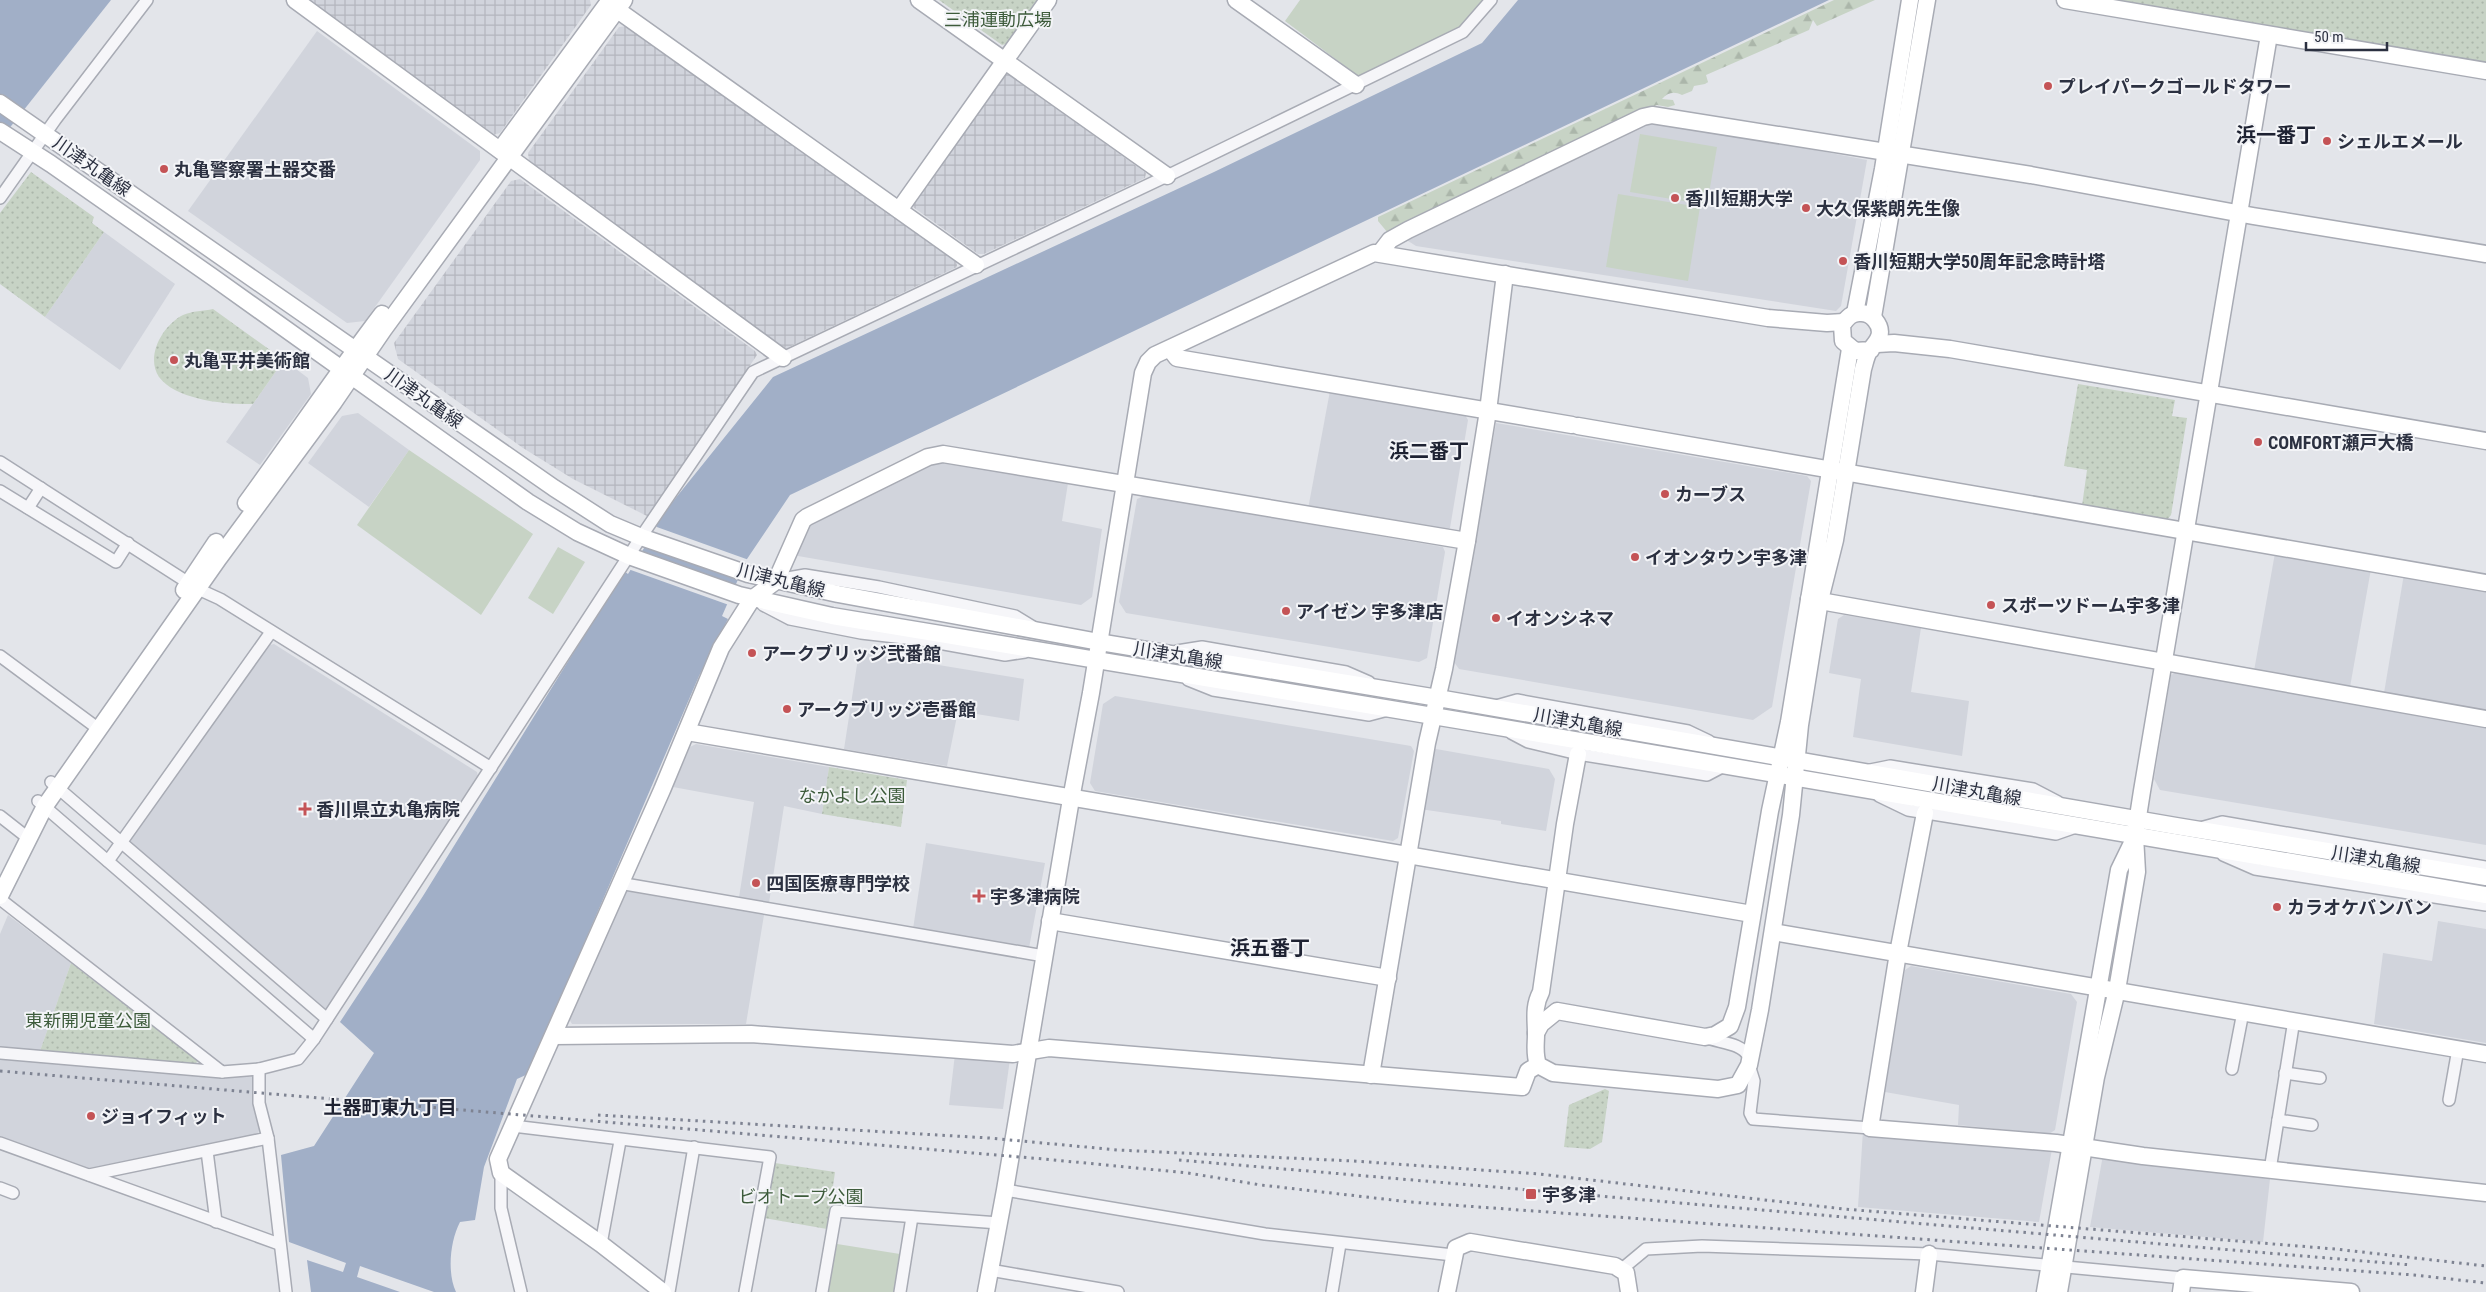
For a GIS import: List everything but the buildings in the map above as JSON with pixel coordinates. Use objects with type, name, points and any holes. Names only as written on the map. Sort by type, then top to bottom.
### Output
[{"type":"street","points":[[0,198],[45,134],[147,0]]},
{"type":"street","points":[[294,0],[783,358]]},
{"type":"street","points":[[919,0],[1167,176]]},
{"type":"street","points":[[899,210],[1048,0]]},
{"type":"street","points":[[1236,0],[1356,85]]},
{"type":"street","points":[[0,1053],[222,1072],[259,1069],[298,1059],[314,1039],[753,372],[1167,176],[1463,32],[1491,0]]},
{"type":"street","points":[[2065,0],[2486,71]]},
{"type":"street","points":[[0,870],[24,835],[41,804],[193,586],[219,558],[429,251],[505,153],[613,2],[976,265]]},
{"type":"street","points":[[1704,1037],[1723,1032],[1730,1026],[1734,1017],[1777,775],[1815,600],[1839,472],[1863,369],[1875,335],[1893,152],[1909,2],[1927,4],[1893,152],[1848,330],[1839,472]]},
{"type":"street","points":[[2078,1146],[2117,990],[2137,872],[2135,836],[2162,662],[2206,394],[2240,213],[2268,35]]},
{"type":"street","name":"川津丸亀線","points":[[0,103],[554,488],[610,524],[748,574],[776,581],[1099,642],[1781,756],[1860,772],[2067,806],[2194,830],[2486,877]]},
{"type":"street","points":[[1380,253],[1390,240],[1408,230],[1648,115],[1893,152],[2486,254]]},
{"type":"street","name":"川津丸亀線","points":[[0,131],[214,278],[528,502],[576,532],[632,557],[745,597],[832,616],[1500,727],[1870,792],[2486,895]]},
{"type":"street","points":[[986,1292],[1126,486],[1143,373],[1148,362],[1155,355],[1369,255],[1380,253],[1768,318],[1827,323],[1848,330],[1860,352],[1875,335]]},
{"type":"street","points":[[1371,1075],[1408,854],[1467,541],[1488,411],[1505,274]]},
{"type":"street","points":[[1848,330],[1868,314],[1875,335],[1894,343],[1950,349],[2486,441]]},
{"type":"street","points":[[1170,349],[1176,358],[2486,582]]},
{"type":"street","points":[[521,1292],[501,1208],[501,1173],[498,1159],[554,1036],[745,597],[776,581],[803,520],[934,455],[943,454],[1126,486],[1467,541]]},
{"type":"street","points":[[0,462],[193,586],[220,599],[491,768]]},
{"type":"street","points":[[28,508],[41,488]]},
{"type":"street","points":[[0,491],[116,562],[128,543]]},
{"type":"street","points":[[1815,600],[2486,718]]},
{"type":"street","points":[[1578,754],[1541,992],[1537,999],[1534,1020],[1536,1033],[1534,1054],[1538,1065],[1553,1073],[1718,1089],[1738,1086],[1749,1061],[1773,932],[1796,779],[1800,725],[1815,600]]},
{"type":"street","points":[[108,861],[271,632]]},
{"type":"street","points":[[0,656],[95,727]]},
{"type":"street","points":[[1500,727],[1528,742],[1578,754],[1706,775],[1724,766]]},
{"type":"street","points":[[687,732],[1752,914]]},
{"type":"street","points":[[55,785],[327,1019]]},
{"type":"street","points":[[1870,792],[1908,810],[1925,813],[2056,834],[2078,827]]},
{"type":"street","points":[[41,804],[314,1039]]},
{"type":"street","points":[[1870,1128],[1898,953],[1925,813]]},
{"type":"street","points":[[0,816],[24,835]]},
{"type":"street","points":[[2194,830],[2222,822],[2486,867]]},
{"type":"street","points":[[24,835],[0,897],[222,1072]]},
{"type":"street","points":[[2045,1292],[2056,1265],[2078,1146],[2098,987],[2118,870],[2135,836]]},
{"type":"street","points":[[2208,849],[2255,869],[2486,905]]},
{"type":"street","points":[[620,883],[1044,956]]},
{"type":"street","points":[[1050,921],[1388,978]]},
{"type":"street","points":[[204,944],[218,926]]},
{"type":"street","points":[[1773,932],[2486,1054]]},
{"type":"street","points":[[1541,992],[1558,1011],[1704,1037],[1745,1050],[1754,1081],[1750,1113],[1753,1119],[2078,1146],[2270,1170],[2486,1193]]},
{"type":"street","points":[[1536,1033],[1541,1024],[1558,1011]]},
{"type":"street","points":[[2232,1069],[2243,1012]]},
{"type":"street","points":[[2270,1170],[2294,1020]]},
{"type":"street","points":[[554,1036],[751,1034],[1012,1054],[1048,1048],[1522,1087],[1528,1071],[1538,1065]]},
{"type":"street","points":[[2449,1100],[2458,1049]]},
{"type":"street","points":[[259,1069],[258,1103],[268,1138],[286,1292]]},
{"type":"street","points":[[2285,1073],[2320,1078]]},
{"type":"street","points":[[2278,1120],[2312,1125]]},
{"type":"street","points":[[514,1126],[770,1157],[745,1292]]},
{"type":"street","points":[[89,1176],[268,1138]]},
{"type":"street","points":[[601,1244],[620,1140]]},
{"type":"street","points":[[0,1143],[279,1244]]},
{"type":"street","points":[[669,1292],[694,1147]]},
{"type":"street","points":[[207,1151],[216,1222]]},
{"type":"street","points":[[501,1173],[601,1244],[663,1292]]},
{"type":"street","points":[[0,1188],[14,1193]]},
{"type":"street","points":[[1005,1190],[1265,1234],[1340,1244],[1453,1255]]},
{"type":"street","points":[[822,1292],[836,1211],[999,1223]]},
{"type":"street","points":[[900,1292],[912,1217]]},
{"type":"street","points":[[1447,1292],[1453,1255],[1456,1248],[1470,1242],[1622,1268],[1629,1280],[1629,1292]]},
{"type":"street","points":[[1332,1292],[1340,1244]]},
{"type":"street","points":[[1622,1268],[1646,1249],[1653,1247],[1702,1246],[1929,1254],[2056,1265],[2182,1285],[2351,1292]]},
{"type":"street","points":[[1924,1292],[1929,1254]]},
{"type":"street","points":[[2056,1265],[2059,1292]]},
{"type":"street","points":[[990,1270],[1118,1292]]},
{"type":"shaded area","points":[[308,0],[590,0],[591,5],[500,133],[493,135]]},
{"type":"shaded area","points":[[628,26],[957,262],[957,267],[787,348],[782,347],[529,161],[528,153],[619,27]]},
{"type":"shaded area","points":[[317,31],[480,151],[480,160],[365,321],[347,323],[188,211]]},
{"type":"shaded area","points":[[1008,74],[1146,173],[1145,178],[984,254],[978,254],[913,207],[913,202],[1003,75]]},
{"type":"shaded area","name":"香川短期大学","points":[[1658,120],[1867,160],[1841,306],[1836,311],[1416,246],[1405,239],[1651,121]]},
{"type":"shaded area","points":[[520,179],[755,351],[757,355],[649,517],[573,479],[523,448],[398,359],[394,343],[511,181]]},
{"type":"shaded area","points":[[104,232],[175,284],[120,370],[45,317]]},
{"type":"shaded area","points":[[284,360],[308,378],[311,394],[260,465],[226,442]]},
{"type":"shaded area","points":[[1330,391],[1465,415],[1468,420],[1450,528],[1445,531],[1308,509]]},
{"type":"shaded area","points":[[358,413],[409,450],[369,507],[308,463],[342,416]]},
{"type":"shaded area","name":"イオンタウン宇多津","points":[[1496,423],[1807,476],[1811,481],[1772,707],[1753,720],[1459,669],[1454,662]]},
{"type":"shaded area","points":[[937,462],[1068,483],[1062,521],[1102,529],[1092,597],[1081,605],[798,556],[794,549],[809,521]]},
{"type":"shaded area","points":[[1144,496],[1443,547],[1445,552],[1427,658],[1419,662],[1126,613],[1119,602],[1137,499]]},
{"type":"shaded area","points":[[2275,553],[2371,569],[2350,687],[2254,671]]},
{"type":"shaded area","points":[[2404,574],[2486,589],[2486,710],[2384,693]]},
{"type":"shaded area","points":[[1844,615],[1921,628],[1911,692],[1969,701],[1962,756],[1853,737],[1861,679],[1829,673],[1838,619]]},
{"type":"shaded area","name":"香川県立丸亀病院","points":[[274,644],[477,772],[478,777],[326,1009],[322,1009],[131,846],[130,841],[270,645]]},
{"type":"shaded area","points":[[859,652],[1024,679],[1019,721],[958,711],[947,766],[844,749]]},
{"type":"shaded area","points":[[2177,672],[2486,724],[2486,845],[2160,790],[2154,779],[2171,675]]},
{"type":"shaded area","points":[[1115,696],[1411,746],[1414,751],[1398,838],[1393,841],[1095,791],[1090,783],[1103,704]]},
{"type":"shaded area","name":"四国医療専門学校","points":[[696,744],[829,767],[822,814],[784,806],[769,903],[764,915],[746,1024],[572,1024],[569,1019],[626,891],[737,910],[754,802],[673,787],[690,747]]},
{"type":"shaded area","points":[[1436,749],[1549,769],[1555,779],[1546,831],[1501,824],[1501,821],[1420,809],[1430,753]]},
{"type":"shaded area","name":"宇多津病院","points":[[926,843],[1045,863],[1029,948],[913,929]]},
{"type":"shaded area","points":[[8,915],[71,963],[40,1051],[0,1050],[0,934]]},
{"type":"shaded area","points":[[2438,921],[2486,929],[2486,1043],[2374,1024],[2383,953],[2432,961]]},
{"type":"shaded area","points":[[1911,966],[2071,994],[2077,1002],[2055,1130],[2049,1134],[1958,1125],[1959,1105],[1885,1092],[1905,970]]},
{"type":"shaded area","points":[[955,1054],[1010,1059],[1003,1109],[949,1105]]},
{"type":"shaded area","points":[[0,1058],[231,1078],[243,1075],[255,1078],[252,1100],[260,1130],[256,1135],[85,1170],[0,1140]]},
{"type":"shaded area","points":[[1863,1131],[2052,1149],[2039,1222],[1858,1207]]},
{"type":"shaded area","points":[[2103,1155],[2270,1179],[2263,1242],[2090,1227]]},
{"type":"green space","name":"三浦運動広場","points":[[939,0],[1038,0],[1006,44],[1002,45]]},
{"type":"green space","points":[[1300,0],[1485,0],[1460,27],[1358,76],[1285,21]]},
{"type":"green space","points":[[1834,0],[1875,0],[1817,26],[1813,20],[1809,30],[1706,75],[1708,82],[1694,86],[1692,91],[1682,95],[1671,93],[1662,99],[1673,100],[1675,105],[1668,107],[1657,105],[1644,110],[1388,233],[1378,221],[1378,217]]},
{"type":"green space","points":[[2117,0],[2486,0],[2486,65]]},
{"type":"green space","points":[[1640,134],[1717,147],[1707,205],[1630,192]]},
{"type":"green space","points":[[31,172],[94,217],[92,223],[104,232],[45,317],[0,284],[0,213]]},
{"type":"green space","points":[[1618,194],[1700,207],[1688,281],[1606,267]]},
{"type":"green space","points":[[213,309],[284,360],[253,404],[216,402],[189,396],[167,385],[159,377],[155,369],[155,351],[163,333],[169,326],[183,315]]},
{"type":"green space","points":[[2078,384],[2175,400],[2172,416],[2187,418],[2171,515],[2166,521],[2082,506],[2087,470],[2064,466]]},
{"type":"green space","points":[[409,450],[533,534],[481,615],[357,525]]},
{"type":"green space","points":[[558,547],[585,562],[553,614],[528,598]]},
{"type":"green space","name":"なかよし公園","points":[[829,767],[907,780],[901,827],[822,814]]},
{"type":"green space","name":"東新開児童公園","points":[[71,963],[198,1061],[195,1064],[40,1051]]},
{"type":"green space","points":[[1605,1089],[1609,1091],[1602,1142],[1590,1149],[1564,1147],[1569,1105]]},
{"type":"green space","name":"ビオトープ公園","points":[[775,1163],[835,1172],[827,1229],[764,1218]]},
{"type":"green space","points":[[837,1244],[900,1254],[894,1292],[828,1292]]},
{"type":"water","points":[[0,0],[111,0],[0,140]]},
{"type":"water","points":[[1518,0],[1829,0],[790,495],[747,559],[722,616],[728,619],[699,676],[528,1074],[517,1079],[484,1167],[475,1220],[460,1222],[454,1238],[451,1276],[456,1292],[434,1292],[360,1266],[357,1277],[400,1292],[311,1292],[307,1260],[343,1272],[346,1263],[289,1242],[281,1155],[314,1146],[374,1053],[340,1022],[423,896],[624,571],[628,574],[657,527],[654,525],[773,377],[1214,172],[1482,43]]},
{"type":"pier","points":[[654,526],[749,560],[742,577],[644,543]]},
{"type":"pier","points":[[638,553],[737,587],[729,605],[628,569]]},
{"type":"railway","points":[[0,1071],[1044,1159],[1188,1173],[1261,1185],[1410,1202],[2414,1275],[2486,1283]]},
{"type":"railway","points":[[598,1115],[989,1138],[1118,1150],[1353,1161],[1539,1174],[1844,1209],[2335,1249],[2486,1266]]},
{"type":"railway","points":[[1179,1160],[2412,1265]]},
{"type":"place","name":"プレイパークゴールドタワー","points":[[2048,86]]},
{"type":"place","name":"シェルエメール","points":[[2327,141]]},
{"type":"place","name":"丸亀警察署土器交番","points":[[164,169]]},
{"type":"place","name":"香川短期大学","points":[[1675,198]]},
{"type":"place","name":"大久保紫朗先生像","points":[[1806,208]]},
{"type":"place","name":"香川短期大学50周年記念時計塔","points":[[1843,261]]},
{"type":"place","name":"丸亀平井美術館","points":[[174,360]]},
{"type":"place","name":"COMFORT瀬戸大橋","points":[[2258,442]]},
{"type":"place","name":"カーブス","points":[[1665,494]]},
{"type":"place","name":"イオンタウン宇多津","points":[[1635,557]]},
{"type":"place","name":"スポーツドーム宇多津","points":[[1991,605]]},
{"type":"place","name":"アイゼン 宇多津店","points":[[1286,611]]},
{"type":"place","name":"イオンシネマ","points":[[1496,618]]},
{"type":"place","name":"アークブリッジ弐番館","points":[[752,653]]},
{"type":"place","name":"アークブリッジ壱番館","points":[[787,709]]},
{"type":"place","name":"香川県立丸亀病院","points":[[305,809]]},
{"type":"place","name":"四国医療専門学校","points":[[756,883]]},
{"type":"place","name":"宇多津病院","points":[[979,896]]},
{"type":"place","name":"カラオケバンバン","points":[[2277,907]]},
{"type":"place","name":"ジョイフィット","points":[[91,1116]]},
{"type":"place","name":"宇多津","points":[[1531,1194]]},
{"type":"district","name":"浜一番丁","points":[[2276,135]]},
{"type":"district","name":"浜二番丁","points":[[1429,451]]},
{"type":"district","name":"浜五番丁","points":[[1270,948]]},
{"type":"district","name":"土器町東九丁目","points":[[390,1107]]}]
